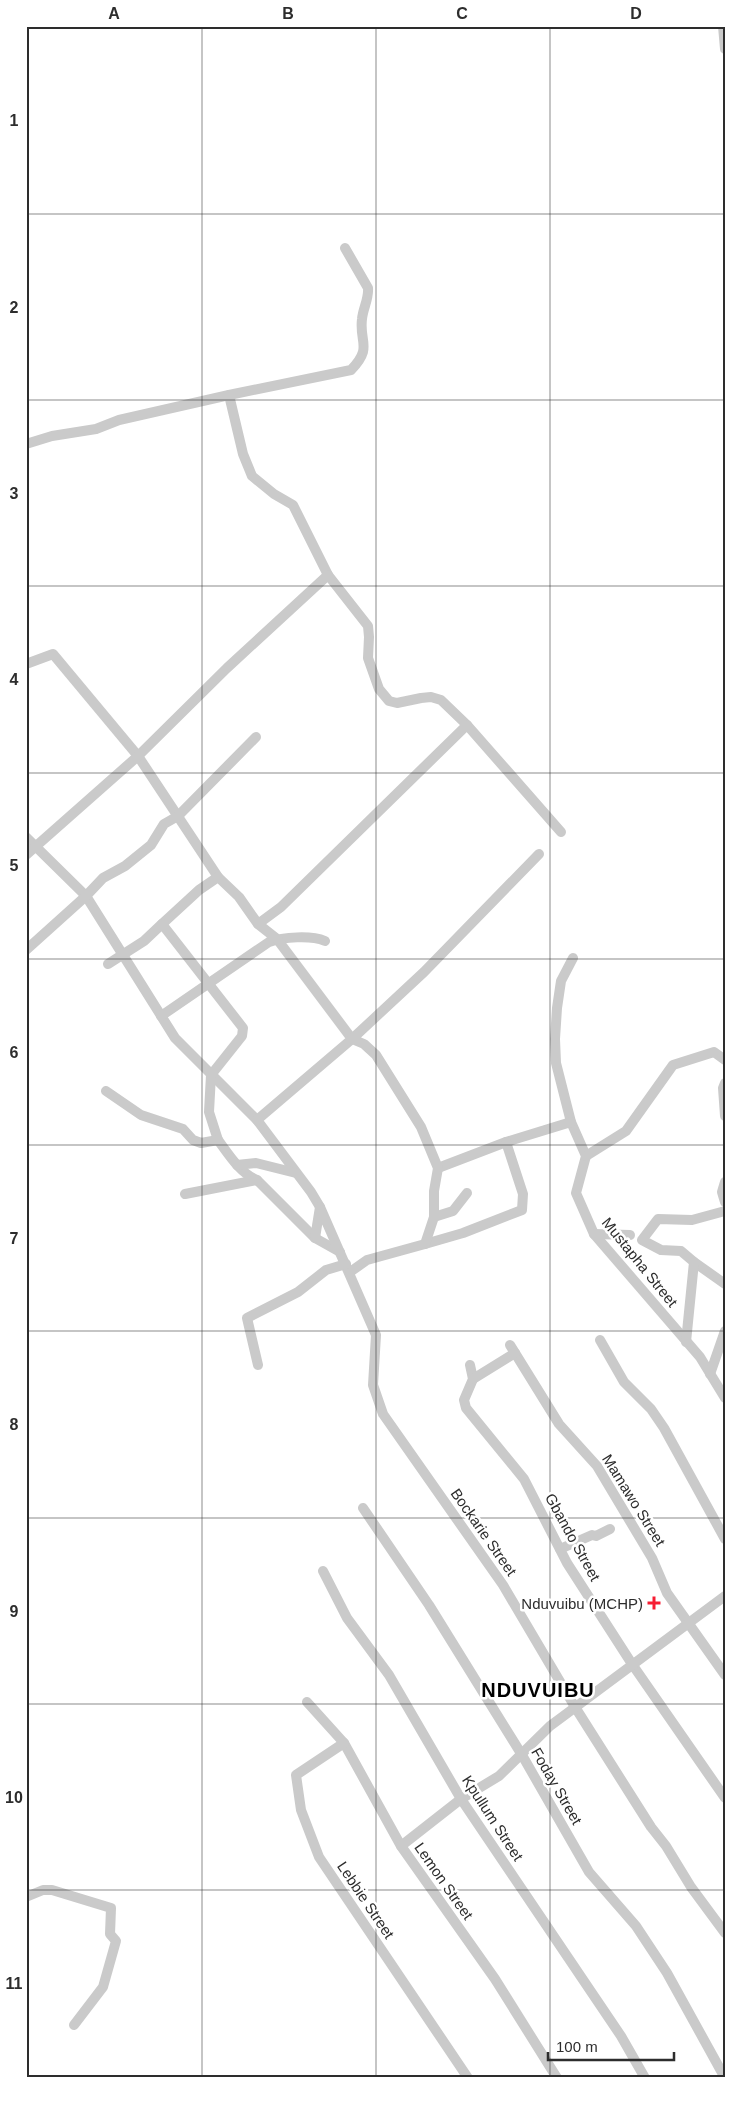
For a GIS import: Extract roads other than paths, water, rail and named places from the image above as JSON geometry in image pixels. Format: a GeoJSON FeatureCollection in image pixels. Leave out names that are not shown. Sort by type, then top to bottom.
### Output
{"type":"FeatureCollection","features":[{"type":"Feature","properties":{"kind":"street"},"geometry":{"type":"LineString","coordinates":[[724,26],[725,49]]}},
{"type":"Feature","properties":{"kind":"street"},"geometry":{"type":"LineString","coordinates":[[26,444],[52,436],[96,429],[119,420],[351,370],[358,362],[365,346],[362,316],[369,295],[368,288],[345,248]]}},
{"type":"Feature","properties":{"kind":"street"},"geometry":{"type":"LineString","coordinates":[[229,395],[244,454],[252,476],[274,494],[293,505],[328,576],[368,626],[370,637],[368,658],[380,689],[389,701],[397,704],[431,697],[441,700],[467,725],[561,832]]}},
{"type":"Feature","properties":{"kind":"street"},"geometry":{"type":"LineString","coordinates":[[26,855],[138,756],[227,668],[328,576]]}},
{"type":"Feature","properties":{"kind":"street"},"geometry":{"type":"LineString","coordinates":[[26,664],[53,654],[138,756],[218,877],[239,897],[258,924],[277,939],[352,1039],[364,1044],[376,1055],[421,1127],[438,1168],[434,1191],[434,1217],[425,1244]]}},
{"type":"Feature","properties":{"kind":"street"},"geometry":{"type":"LineString","coordinates":[[258,924],[281,907],[467,725]]}},
{"type":"Feature","properties":{"kind":"street"},"geometry":{"type":"LineString","coordinates":[[26,950],[86,896],[103,878],[125,866],[151,845],[164,824],[178,816],[256,737]]}},
{"type":"Feature","properties":{"kind":"street","name":"Bockarie Street"},"geometry":{"type":"LineString","coordinates":[[26,837],[35,848],[86,896],[175,1038],[257,1120],[320,1207],[376,1335],[373,1385],[383,1414],[503,1584],[575,1707],[651,1827],[666,1846],[691,1887],[725,1933]]}},
{"type":"Feature","properties":{"kind":"street"},"geometry":{"type":"LineString","coordinates":[[257,1120],[352,1039],[424,972],[538,854]]}},
{"type":"Feature","properties":{"kind":"street"},"geometry":{"type":"LineString","coordinates":[[108,964],[162,924],[200,890],[218,877]]}},
{"type":"Feature","properties":{"kind":"street"},"geometry":{"type":"LineString","coordinates":[[162,924],[244,1028],[242,1036],[211,1075],[209,1112],[218,1140],[249,1177],[257,1180],[315,1238],[340,1252]]}},
{"type":"Feature","properties":{"kind":"street"},"geometry":{"type":"LineString","coordinates":[[162,1016],[277,939],[282,937],[319,938],[325,941]]}},
{"type":"Feature","properties":{"kind":"street"},"geometry":{"type":"LineString","coordinates":[[573,958],[561,982],[555,1039],[556,1063],[571,1122],[586,1156],[626,1131],[673,1065],[714,1052],[725,1060]]}},
{"type":"Feature","properties":{"kind":"street"},"geometry":{"type":"LineString","coordinates":[[725,1083],[723,1088],[725,1116]]}},
{"type":"Feature","properties":{"kind":"street"},"geometry":{"type":"LineString","coordinates":[[106,1091],[141,1115],[183,1129],[193,1140],[201,1143],[218,1140]]}},
{"type":"Feature","properties":{"kind":"street"},"geometry":{"type":"LineString","coordinates":[[438,1168],[506,1142],[571,1122]]}},
{"type":"Feature","properties":{"kind":"street"},"geometry":{"type":"LineString","coordinates":[[258,1365],[247,1318],[298,1292],[326,1270],[348,1268],[367,1260],[463,1233],[522,1210],[523,1194],[506,1142]]}},
{"type":"Feature","properties":{"kind":"street","name":"Mustapha Street"},"geometry":{"type":"LineString","coordinates":[[586,1156],[576,1193],[594,1234],[700,1357],[725,1398]]}},
{"type":"Feature","properties":{"kind":"street"},"geometry":{"type":"LineString","coordinates":[[238,1165],[256,1163],[296,1173]]}},
{"type":"Feature","properties":{"kind":"street"},"geometry":{"type":"LineString","coordinates":[[185,1194],[257,1180]]}},
{"type":"Feature","properties":{"kind":"street"},"geometry":{"type":"LineString","coordinates":[[725,1182],[722,1192],[725,1202]]}},
{"type":"Feature","properties":{"kind":"street"},"geometry":{"type":"LineString","coordinates":[[434,1217],[453,1211],[467,1193]]}},
{"type":"Feature","properties":{"kind":"street"},"geometry":{"type":"LineString","coordinates":[[315,1238],[320,1207]]}},
{"type":"Feature","properties":{"kind":"street"},"geometry":{"type":"LineString","coordinates":[[725,1211],[692,1220],[658,1219],[642,1240],[660,1250],[681,1251],[725,1284]]}},
{"type":"Feature","properties":{"kind":"street"},"geometry":{"type":"LineString","coordinates":[[594,1234],[630,1235]]}},
{"type":"Feature","properties":{"kind":"street"},"geometry":{"type":"LineString","coordinates":[[686,1342],[694,1262]]}},
{"type":"Feature","properties":{"kind":"street"},"geometry":{"type":"LineString","coordinates":[[710,1374],[725,1330]]}},
{"type":"Feature","properties":{"kind":"street"},"geometry":{"type":"LineString","coordinates":[[600,1340],[624,1382],[651,1409],[664,1428],[725,1539]]}},
{"type":"Feature","properties":{"kind":"street","name":"Mamawo Street"},"geometry":{"type":"LineString","coordinates":[[473,1379],[512,1349],[559,1424],[597,1466],[652,1558],[668,1593],[725,1676]]}},
{"type":"Feature","properties":{"kind":"street"},"geometry":{"type":"LineString","coordinates":[[470,1365],[473,1379]]}},
{"type":"Feature","properties":{"kind":"street","name":"Gbando Street"},"geometry":{"type":"LineString","coordinates":[[473,1379],[464,1400],[466,1408],[524,1479],[560,1548],[632,1664],[725,1798]]}},
{"type":"Feature","properties":{"kind":"street","name":"Foday Street"},"geometry":{"type":"LineString","coordinates":[[363,1508],[429,1605],[522,1755],[588,1872],[636,1926],[667,1973],[725,2078]]}},
{"type":"Feature","properties":{"kind":"street"},"geometry":{"type":"LineString","coordinates":[[560,1548],[592,1535],[596,1536],[610,1529]]}},
{"type":"Feature","properties":{"kind":"street","name":"Kpullum Street"},"geometry":{"type":"LineString","coordinates":[[323,1571],[347,1618],[389,1675],[461,1799],[621,2036],[645,2078]]}},
{"type":"Feature","properties":{"kind":"street"},"geometry":{"type":"LineString","coordinates":[[402,1846],[461,1799],[499,1776],[550,1726],[725,1596]]}},
{"type":"Feature","properties":{"kind":"street","name":"Lemon Street"},"geometry":{"type":"LineString","coordinates":[[307,1702],[344,1743],[402,1846],[495,1978],[557,2078]]}},
{"type":"Feature","properties":{"kind":"street","name":"Lebbie Street"},"geometry":{"type":"LineString","coordinates":[[344,1743],[296,1775],[301,1810],[319,1857],[468,2078]]}},
{"type":"Feature","properties":{"kind":"street"},"geometry":{"type":"LineString","coordinates":[[26,1897],[43,1890],[52,1890],[111,1908],[110,1934],[116,1941],[103,1987],[74,2025]]}},
{"type":"Feature","properties":{"kind":"place","name":"Nduvuibu (MCHP)"},"geometry":{"type":"Point","coordinates":[654,1603]}},
{"type":"Feature","properties":{"kind":"district","name":"NDUVUIBU"},"geometry":{"type":"Point","coordinates":[538,1690]}}]}
